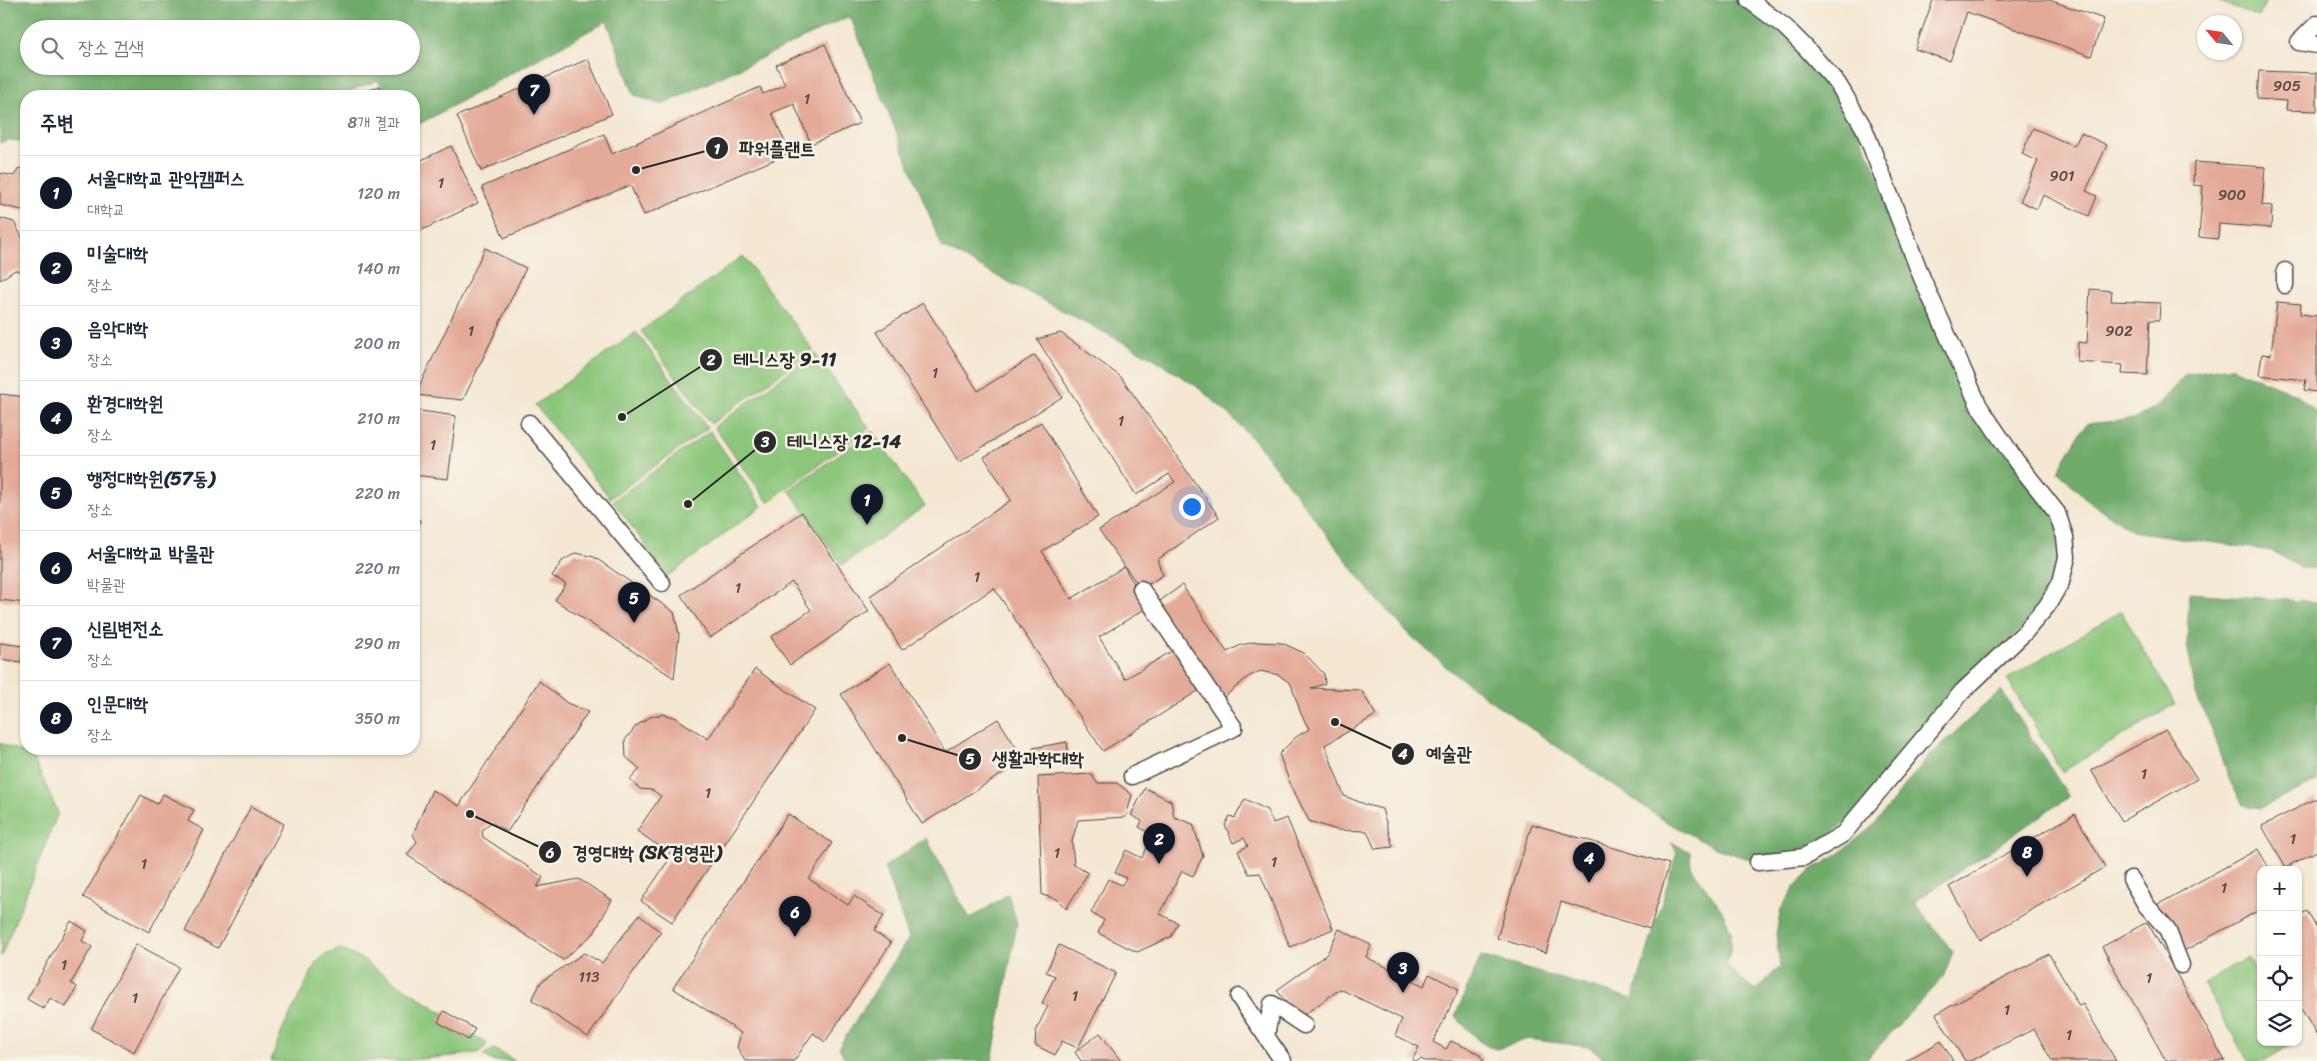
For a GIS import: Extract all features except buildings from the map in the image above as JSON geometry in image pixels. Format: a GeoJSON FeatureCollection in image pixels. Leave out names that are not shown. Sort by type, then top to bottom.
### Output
{"type":"FeatureCollection","features":[{"type":"Feature","properties":{"kind":"street"},"geometry":{"type":"LineString","coordinates":[[1749,0],[1784,27],[1806,48],[1838,84],[1864,128],[1922,278],[1979,406],[2016,461],[2057,513],[2066,536],[2067,556],[2061,582],[2047,606],[2024,633],[1962,692],[1843,834],[1804,857],[1758,862]]}},
{"type":"Feature","properties":{"kind":"street"},"geometry":{"type":"LineString","coordinates":[[2317,24],[2299,42],[2317,44]]}},
{"type":"Feature","properties":{"kind":"street"},"geometry":{"type":"LineString","coordinates":[[530,423],[662,583]]}},
{"type":"Feature","properties":{"kind":"street"},"geometry":{"type":"LineString","coordinates":[[1132,776],[1234,728],[1141,589]]}},
{"type":"Feature","properties":{"kind":"street"},"geometry":{"type":"LineString","coordinates":[[2132,879],[2146,905],[2167,929],[2182,965]]}},
{"type":"Feature","properties":{"kind":"street"},"geometry":{"type":"LineString","coordinates":[[1239,996],[1283,1061]]}},
{"type":"Feature","properties":{"kind":"street"},"geometry":{"type":"LineString","coordinates":[[1266,1036],[1272,1004],[1304,1026]]}},
{"type":"Feature","properties":{"kind":"green space"},"geometry":{"type":"Polygon","coordinates":[[[0,0],[1749,0],[1838,84],[1979,406],[2057,513],[2061,582],[1874,798],[1804,857],[1758,862],[1715,848],[1665,821],[1487,698],[1446,667],[1409,634],[1372,594],[1260,447],[1228,413],[1196,386],[1153,358],[942,247],[850,16],[662,105],[634,95],[607,21],[420,124],[420,90],[383,90],[378,80],[352,90],[20,90],[20,141],[8,140],[0,143],[0,0]]]}},
{"type":"Feature","properties":{"kind":"green space"},"geometry":{"type":"Polygon","coordinates":[[[2214,0],[2266,0],[2259,17],[2214,0]]]}},
{"type":"Feature","properties":{"kind":"green space"},"geometry":{"type":"Polygon","coordinates":[[[743,256],[813,350],[711,424],[641,331],[743,256]]]}},
{"type":"Feature","properties":{"kind":"green space"},"geometry":{"type":"Polygon","coordinates":[[[636,332],[708,428],[610,498],[535,405],[636,332]]]}},
{"type":"Feature","properties":{"kind":"green space"},"geometry":{"type":"Polygon","coordinates":[[[815,353],[869,428],[768,502],[714,427],[815,353]]]}},
{"type":"Feature","properties":{"kind":"green space"},"geometry":{"type":"Polygon","coordinates":[[[2230,367],[2296,394],[2317,413],[2317,569],[2301,568],[2272,551],[2132,531],[2087,500],[2058,471],[2086,424],[2135,419],[2157,406],[2186,374],[2230,367]]]}},
{"type":"Feature","properties":{"kind":"green space"},"geometry":{"type":"Polygon","coordinates":[[[710,431],[762,506],[668,576],[613,501],[710,431]]]}},
{"type":"Feature","properties":{"kind":"green space"},"geometry":{"type":"Polygon","coordinates":[[[872,431],[925,506],[842,565],[789,490],[872,431]]]}},
{"type":"Feature","properties":{"kind":"green space"},"geometry":{"type":"Polygon","coordinates":[[[2189,593],[2317,602],[2317,781],[2261,808],[2243,805],[2231,783],[2211,727],[2196,695],[2187,644],[2189,593]]]}},
{"type":"Feature","properties":{"kind":"green space"},"geometry":{"type":"Polygon","coordinates":[[[2121,611],[2175,704],[2062,772],[2007,679],[2121,611]]]}},
{"type":"Feature","properties":{"kind":"green space"},"geometry":{"type":"Polygon","coordinates":[[[2001,690],[2069,797],[1914,902],[1953,952],[1943,977],[1865,1061],[1607,1061],[1590,1047],[1528,1039],[1497,1049],[1479,1041],[1455,1016],[1481,956],[1633,999],[1677,852],[1671,842],[1690,852],[1691,867],[1723,912],[1731,932],[1731,948],[1726,966],[1756,991],[1780,966],[1776,934],[1781,909],[1794,888],[1811,870],[1836,856],[1873,826],[1926,759],[2001,690]]]}},
{"type":"Feature","properties":{"kind":"green space"},"geometry":{"type":"Polygon","coordinates":[[[0,743],[20,751],[20,755],[33,757],[58,813],[1,957],[0,743]]]}},
{"type":"Feature","properties":{"kind":"green space"},"geometry":{"type":"Polygon","coordinates":[[[926,838],[970,919],[1008,894],[1017,923],[992,1061],[846,1061],[839,1047],[909,938],[884,867],[926,838]]]}},
{"type":"Feature","properties":{"kind":"green space"},"geometry":{"type":"Polygon","coordinates":[[[340,949],[366,961],[366,963],[443,1013],[438,1022],[468,1040],[472,1035],[487,1043],[485,1048],[472,1054],[400,1061],[271,1061],[282,1031],[316,963],[323,956],[340,949]]]}},
{"type":"Feature","properties":{"kind":"green space"},"geometry":{"type":"Polygon","coordinates":[[[2248,957],[2257,972],[2257,1046],[2289,1046],[2264,1061],[2248,1061],[2203,984],[2248,957]]]}},
{"type":"Feature","properties":{"kind":"green space"},"geometry":{"type":"Polygon","coordinates":[[[494,1049],[515,1061],[493,1061],[483,1055],[494,1049]]]}},
{"type":"Feature","properties":{"kind":"place","name":"신림변전소"},"geometry":{"type":"Point","coordinates":[534,115]}},
{"type":"Feature","properties":{"kind":"place","name":"파워플랜트"},"geometry":{"type":"Point","coordinates":[636,170]}},
{"type":"Feature","properties":{"kind":"place","name":"테니스장 9-11"},"geometry":{"type":"Point","coordinates":[622,417]}},
{"type":"Feature","properties":{"kind":"place","name":"테니스장 12-14"},"geometry":{"type":"Point","coordinates":[688,504]}},
{"type":"Feature","properties":{"kind":"place","name":"서울대학교 관악캠퍼스"},"geometry":{"type":"Point","coordinates":[867,525]}},
{"type":"Feature","properties":{"kind":"place","name":"행정대학원(57동)"},"geometry":{"type":"Point","coordinates":[634,623]}},
{"type":"Feature","properties":{"kind":"place","name":"예술관"},"geometry":{"type":"Point","coordinates":[1335,722]}},
{"type":"Feature","properties":{"kind":"place","name":"생활과학대학"},"geometry":{"type":"Point","coordinates":[902,738]}},
{"type":"Feature","properties":{"kind":"place","name":"경영대학 (SK경영관)"},"geometry":{"type":"Point","coordinates":[470,814]}},
{"type":"Feature","properties":{"kind":"place","name":"미술대학"},"geometry":{"type":"Point","coordinates":[1159,864]}},
{"type":"Feature","properties":{"kind":"place","name":"인문대학"},"geometry":{"type":"Point","coordinates":[2027,877]}},
{"type":"Feature","properties":{"kind":"place","name":"환경대학원"},"geometry":{"type":"Point","coordinates":[1589,883]}},
{"type":"Feature","properties":{"kind":"place","name":"서울대학교 박물관"},"geometry":{"type":"Point","coordinates":[795,937]}},
{"type":"Feature","properties":{"kind":"place","name":"음악대학"},"geometry":{"type":"Point","coordinates":[1403,993]}}]}
